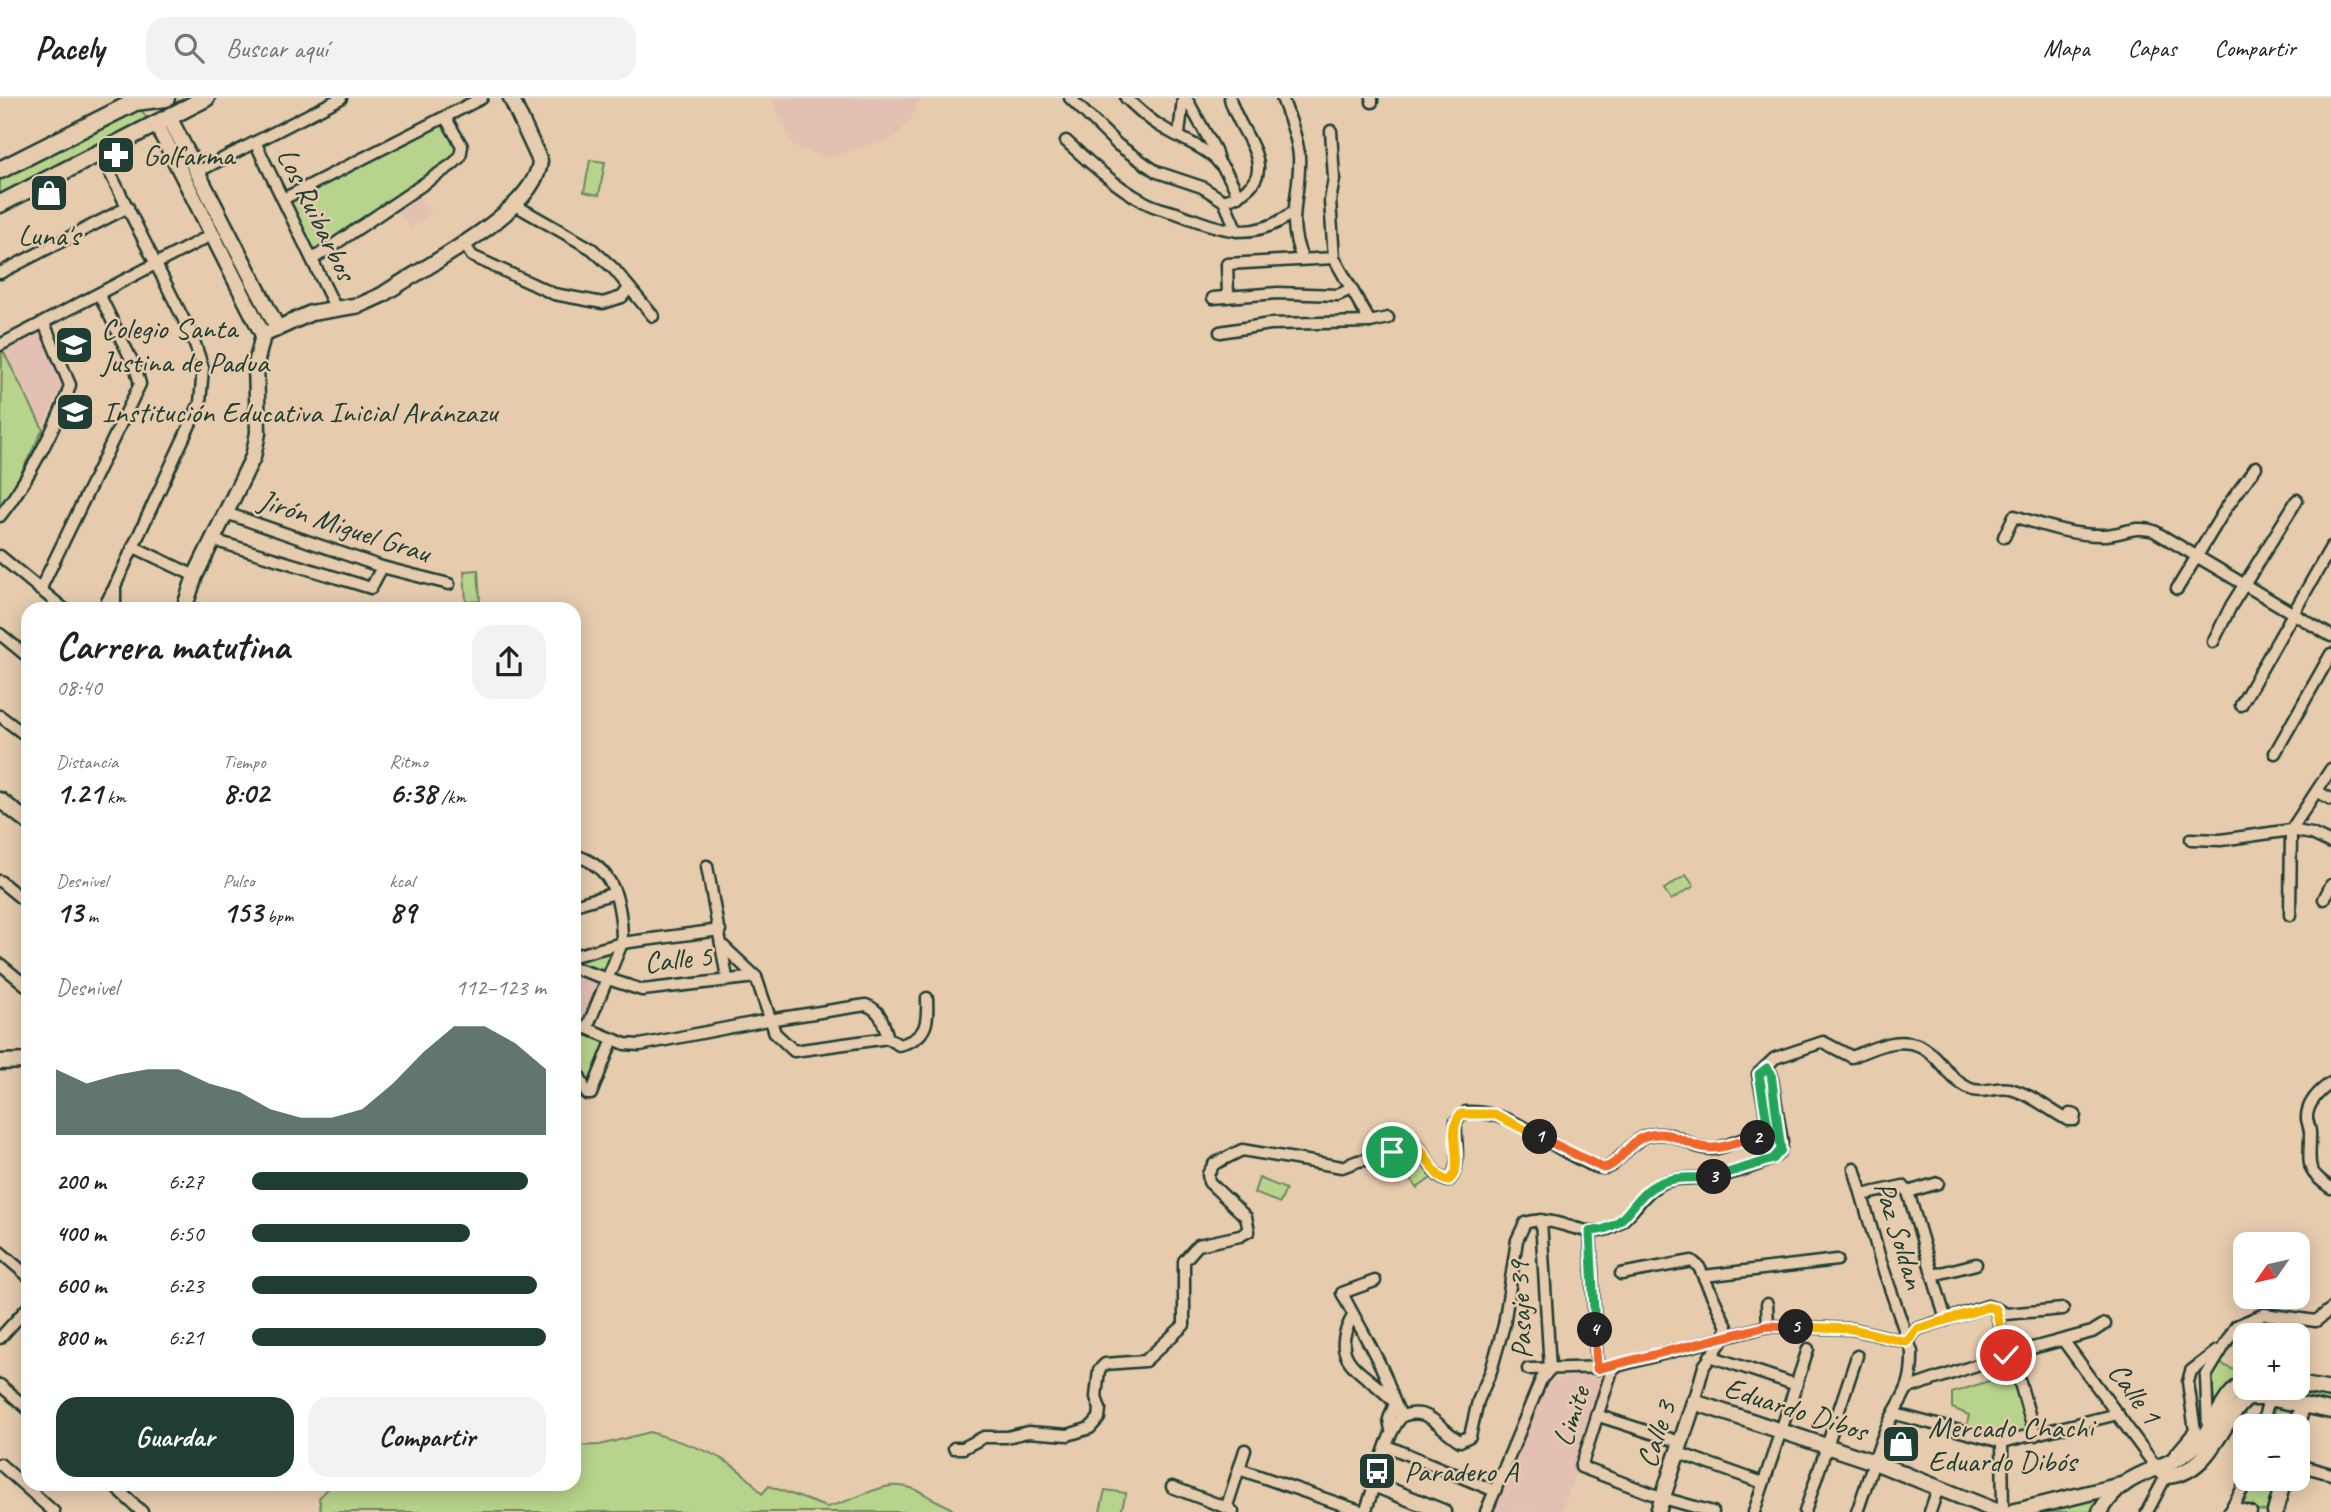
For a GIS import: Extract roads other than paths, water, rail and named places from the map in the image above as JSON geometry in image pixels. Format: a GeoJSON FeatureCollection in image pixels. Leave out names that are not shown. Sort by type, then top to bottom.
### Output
{"type":"FeatureCollection","features":[{"type":"Feature","properties":{"kind":"main road"},"geometry":{"type":"LineString","coordinates":[[0,204],[206,98]]}},
{"type":"Feature","properties":{"kind":"main road"},"geometry":{"type":"LineString","coordinates":[[0,170],[135,102],[155,99],[162,120]]}},
{"type":"Feature","properties":{"kind":"street"},"geometry":{"type":"LineString","coordinates":[[197,172],[341,98]]}},
{"type":"Feature","properties":{"kind":"street"},"geometry":{"type":"LineString","coordinates":[[283,198],[482,98]]}},
{"type":"Feature","properties":{"kind":"street"},"geometry":{"type":"LineString","coordinates":[[263,335],[277,327],[335,307],[370,301],[463,242],[515,205],[533,183],[540,160],[511,98]]}},
{"type":"Feature","properties":{"kind":"street"},"geometry":{"type":"LineString","coordinates":[[1070,98],[1118,145],[1157,172],[1202,187],[1224,201],[1237,231]]}},
{"type":"Feature","properties":{"kind":"street"},"geometry":{"type":"LineString","coordinates":[[1126,98],[1162,127],[1202,146],[1219,163]]}},
{"type":"Feature","properties":{"kind":"street"},"geometry":{"type":"LineString","coordinates":[[1185,98],[1238,197]]}},
{"type":"Feature","properties":{"kind":"street"},"geometry":{"type":"LineString","coordinates":[[1179,135],[1185,98]]}},
{"type":"Feature","properties":{"kind":"street"},"geometry":{"type":"LineString","coordinates":[[1224,201],[1246,192],[1255,177],[1257,158],[1254,145],[1230,98]]}},
{"type":"Feature","properties":{"kind":"street"},"geometry":{"type":"LineString","coordinates":[[1282,98],[1299,154],[1298,194],[1292,214],[1295,243],[1301,258]]}},
{"type":"Feature","properties":{"kind":"street"},"geometry":{"type":"LineString","coordinates":[[313,259],[460,157],[462,146],[445,117]]}},
{"type":"Feature","properties":{"kind":"street"},"geometry":{"type":"LineString","coordinates":[[162,120],[197,172],[277,327]]}},
{"type":"Feature","properties":{"kind":"street"},"geometry":{"type":"LineString","coordinates":[[162,120],[213,234],[263,335],[256,364],[256,446],[195,576],[186,602]]}},
{"type":"Feature","properties":{"kind":"street"},"geometry":{"type":"LineString","coordinates":[[1331,131],[1334,179],[1330,201],[1334,258],[1370,322]]}},
{"type":"Feature","properties":{"kind":"street"},"geometry":{"type":"LineString","coordinates":[[1066,141],[1144,202],[1206,226],[1237,231],[1261,229],[1292,214]]}},
{"type":"Feature","properties":{"kind":"street","name":"Los Ruibarbos"},"geometry":{"type":"LineString","coordinates":[[255,142],[335,307]]}},
{"type":"Feature","properties":{"kind":"street"},"geometry":{"type":"LineString","coordinates":[[100,153],[200,355],[203,393],[196,415],[107,602]]}},
{"type":"Feature","properties":{"kind":"street"},"geometry":{"type":"LineString","coordinates":[[515,205],[592,248],[653,316]]}},
{"type":"Feature","properties":{"kind":"street"},"geometry":{"type":"LineString","coordinates":[[0,273],[128,207]]}},
{"type":"Feature","properties":{"kind":"street"},"geometry":{"type":"LineString","coordinates":[[0,345],[213,234]]}},
{"type":"Feature","properties":{"kind":"street"},"geometry":{"type":"LineString","coordinates":[[463,242],[472,256],[554,293],[603,303],[622,297],[629,288]]}},
{"type":"Feature","properties":{"kind":"street"},"geometry":{"type":"LineString","coordinates":[[1228,296],[1227,264],[1334,258]]}},
{"type":"Feature","properties":{"kind":"street"},"geometry":{"type":"LineString","coordinates":[[1213,298],[1278,293],[1338,295],[1351,289]]}},
{"type":"Feature","properties":{"kind":"street"},"geometry":{"type":"LineString","coordinates":[[40,590],[140,384],[136,369],[99,294]]}},
{"type":"Feature","properties":{"kind":"street"},"geometry":{"type":"LineString","coordinates":[[1220,332],[1270,324],[1370,322],[1388,318]]}},
{"type":"Feature","properties":{"kind":"street"},"geometry":{"type":"LineString","coordinates":[[0,516],[14,499],[70,385],[44,323]]}},
{"type":"Feature","properties":{"kind":"street"},"geometry":{"type":"LineString","coordinates":[[2177,589],[2226,508],[2256,467]]}},
{"type":"Feature","properties":{"kind":"street"},"geometry":{"type":"LineString","coordinates":[[2213,642],[2243,586],[2297,500]]}},
{"type":"Feature","properties":{"kind":"street","name":"Jirón Miguel Grau"},"geometry":{"type":"LineString","coordinates":[[226,513],[382,568],[449,584]]}},
{"type":"Feature","properties":{"kind":"street"},"geometry":{"type":"LineString","coordinates":[[2004,537],[2014,516],[2059,530],[2105,535],[2142,527],[2199,555],[2243,586],[2331,636]]}},
{"type":"Feature","properties":{"kind":"street"},"geometry":{"type":"LineString","coordinates":[[213,540],[371,588],[382,568]]}},
{"type":"Feature","properties":{"kind":"street"},"geometry":{"type":"LineString","coordinates":[[134,547],[195,576]]}},
{"type":"Feature","properties":{"kind":"street"},"geometry":{"type":"LineString","coordinates":[[2241,705],[2331,547]]}},
{"type":"Feature","properties":{"kind":"street"},"geometry":{"type":"LineString","coordinates":[[0,556],[55,602]]}},
{"type":"Feature","properties":{"kind":"street"},"geometry":{"type":"LineString","coordinates":[[115,586],[115,602]]}},
{"type":"Feature","properties":{"kind":"street"},"geometry":{"type":"LineString","coordinates":[[0,634],[21,651]]}},
{"type":"Feature","properties":{"kind":"street"},"geometry":{"type":"LineString","coordinates":[[2275,753],[2331,654]]}},
{"type":"Feature","properties":{"kind":"street"},"geometry":{"type":"LineString","coordinates":[[0,716],[21,732]]}},
{"type":"Feature","properties":{"kind":"street"},"geometry":{"type":"LineString","coordinates":[[2290,915],[2291,830],[2331,769]]}},
{"type":"Feature","properties":{"kind":"street"},"geometry":{"type":"LineString","coordinates":[[2318,792],[2331,799]]}},
{"type":"Feature","properties":{"kind":"street"},"geometry":{"type":"LineString","coordinates":[[0,800],[21,816]]}},
{"type":"Feature","properties":{"kind":"street"},"geometry":{"type":"LineString","coordinates":[[2192,839],[2221,840],[2291,830],[2312,834],[2331,843]]}},
{"type":"Feature","properties":{"kind":"street"},"geometry":{"type":"LineString","coordinates":[[581,857],[602,870],[615,893],[620,904],[622,943],[587,1028]]}},
{"type":"Feature","properties":{"kind":"street"},"geometry":{"type":"LineString","coordinates":[[707,866],[727,978]]}},
{"type":"Feature","properties":{"kind":"street"},"geometry":{"type":"LineString","coordinates":[[0,881],[21,898]]}},
{"type":"Feature","properties":{"kind":"street"},"geometry":{"type":"LineString","coordinates":[[2324,899],[2331,885]]}},
{"type":"Feature","properties":{"kind":"street"},"geometry":{"type":"LineString","coordinates":[[581,903],[615,893]]}},
{"type":"Feature","properties":{"kind":"street"},"geometry":{"type":"LineString","coordinates":[[581,954],[622,943],[720,930]]}},
{"type":"Feature","properties":{"kind":"street"},"geometry":{"type":"LineString","coordinates":[[723,946],[756,977],[768,1020],[775,1033],[794,1051],[888,1038]]}},
{"type":"Feature","properties":{"kind":"street"},"geometry":{"type":"LineString","coordinates":[[1,965],[21,981]]}},
{"type":"Feature","properties":{"kind":"street","name":"Calle 5"},"geometry":{"type":"LineString","coordinates":[[581,970],[642,990],[727,978],[756,977]]}},
{"type":"Feature","properties":{"kind":"street"},"geometry":{"type":"LineString","coordinates":[[581,1026],[613,1039],[640,1045],[768,1020],[866,1005],[881,1016],[888,1038],[899,1045],[920,1037],[928,1024],[927,998]]}},
{"type":"Feature","properties":{"kind":"street"},"geometry":{"type":"LineString","coordinates":[[581,1080],[587,1094],[591,1094],[613,1039]]}},
{"type":"Feature","properties":{"kind":"street"},"geometry":{"type":"LineString","coordinates":[[1391,1148],[1387,1140],[1391,1132],[1400,1132],[1406,1140],[1415,1143],[1440,1177],[1448,1181],[1454,1177],[1456,1164],[1456,1121],[1459,1115],[1469,1112],[1488,1113],[1510,1120],[1573,1156],[1603,1168],[1611,1166],[1633,1143],[1655,1135],[1680,1136],[1699,1147],[1713,1149],[1768,1137],[1759,1074],[1775,1058],[1823,1042],[1852,1057],[1889,1043],[1916,1044],[1928,1050],[1954,1080],[1969,1089],[1976,1091],[2008,1088],[2068,1120]]}},
{"type":"Feature","properties":{"kind":"street"},"geometry":{"type":"LineString","coordinates":[[0,1062],[21,1061]]}},
{"type":"Feature","properties":{"kind":"street"},"geometry":{"type":"LineString","coordinates":[[1239,1469],[1364,1512],[1376,1485],[1391,1430],[1402,1416],[1421,1412],[1430,1416],[1460,1441],[1470,1436],[1478,1401],[1491,1371],[1504,1325],[1520,1230],[1525,1223],[1541,1220],[1590,1231],[1604,1230],[1619,1223],[1643,1194],[1661,1182],[1715,1177],[1778,1155],[1782,1142],[1771,1073],[1767,1068]]}},
{"type":"Feature","properties":{"kind":"street"},"geometry":{"type":"LineString","coordinates":[[2331,1083],[2314,1098],[2307,1117],[2311,1133],[2308,1158],[2315,1177],[2331,1188]]}},
{"type":"Feature","properties":{"kind":"street"},"geometry":{"type":"LineString","coordinates":[[1391,1148],[1400,1149],[1406,1140]]}},
{"type":"Feature","properties":{"kind":"street"},"geometry":{"type":"LineString","coordinates":[[954,1448],[963,1448],[975,1438],[1007,1437],[1028,1432],[1068,1435],[1093,1426],[1100,1418],[1096,1397],[1099,1370],[1105,1364],[1145,1361],[1184,1325],[1184,1261],[1198,1245],[1240,1237],[1249,1231],[1249,1221],[1244,1214],[1209,1182],[1208,1174],[1219,1161],[1245,1150],[1342,1167],[1358,1160],[1387,1157],[1391,1148]]}},
{"type":"Feature","properties":{"kind":"street","name":"Paz Soldan"},"geometry":{"type":"LineString","coordinates":[[1854,1168],[1912,1352],[1909,1388],[1874,1462],[1857,1512]]}},
{"type":"Feature","properties":{"kind":"street"},"geometry":{"type":"LineString","coordinates":[[1908,1192],[1938,1183]]}},
{"type":"Feature","properties":{"kind":"street"},"geometry":{"type":"LineString","coordinates":[[1862,1195],[1903,1186],[1908,1192],[1946,1320]]}},
{"type":"Feature","properties":{"kind":"street","name":"Pasaje 39"},"geometry":{"type":"LineString","coordinates":[[1486,1512],[1541,1380],[1550,1369],[1541,1220]]}},
{"type":"Feature","properties":{"kind":"street"},"geometry":{"type":"LineString","coordinates":[[1590,1231],[1597,1369]]}},
{"type":"Feature","properties":{"kind":"street"},"geometry":{"type":"LineString","coordinates":[[0,1252],[21,1270]]}},
{"type":"Feature","properties":{"kind":"street"},"geometry":{"type":"LineString","coordinates":[[1704,1276],[1837,1259]]}},
{"type":"Feature","properties":{"kind":"street"},"geometry":{"type":"LineString","coordinates":[[1621,1274],[1692,1261],[1704,1276],[1727,1327],[1725,1337]]}},
{"type":"Feature","properties":{"kind":"street"},"geometry":{"type":"LineString","coordinates":[[1933,1275],[1976,1264]]}},
{"type":"Feature","properties":{"kind":"street"},"geometry":{"type":"LineString","coordinates":[[1375,1281],[1342,1293],[1394,1395],[1389,1419],[1391,1430]]}},
{"type":"Feature","properties":{"kind":"street"},"geometry":{"type":"LineString","coordinates":[[1767,1304],[1768,1326]]}},
{"type":"Feature","properties":{"kind":"street"},"geometry":{"type":"LineString","coordinates":[[1907,1342],[1917,1329],[1988,1307],[2006,1314],[2063,1309]]}},
{"type":"Feature","properties":{"kind":"street"},"geometry":{"type":"LineString","coordinates":[[1996,1309],[2006,1355],[2014,1362],[2035,1435]]}},
{"type":"Feature","properties":{"kind":"street"},"geometry":{"type":"LineString","coordinates":[[2208,1430],[2206,1376],[2236,1325],[2264,1314],[2309,1322],[2322,1319],[2331,1309]]}},
{"type":"Feature","properties":{"kind":"street"},"geometry":{"type":"LineString","coordinates":[[0,1338],[21,1315]]}},
{"type":"Feature","properties":{"kind":"street"},"geometry":{"type":"LineString","coordinates":[[1353,1316],[1342,1341],[1348,1362],[1394,1403],[1402,1416]]}},
{"type":"Feature","properties":{"kind":"street"},"geometry":{"type":"LineString","coordinates":[[1909,1388],[2006,1355],[2092,1332],[2105,1324]]}},
{"type":"Feature","properties":{"kind":"street","name":"Eduardo Dibos"},"geometry":{"type":"LineString","coordinates":[[1528,1369],[1613,1367],[1768,1326],[1853,1329],[1907,1342]]}},
{"type":"Feature","properties":{"kind":"street","name":"Calle 3"},"geometry":{"type":"LineString","coordinates":[[1661,1505],[1704,1366],[1725,1337]]}},
{"type":"Feature","properties":{"kind":"street","name":"Calle 1"},"geometry":{"type":"LineString","coordinates":[[2063,1340],[2161,1471]]}},
{"type":"Feature","properties":{"kind":"street"},"geometry":{"type":"LineString","coordinates":[[2147,1512],[2161,1471],[2195,1431],[2188,1382],[2191,1371],[2225,1346]]}},
{"type":"Feature","properties":{"kind":"street"},"geometry":{"type":"LineString","coordinates":[[1754,1512],[1808,1349]]}},
{"type":"Feature","properties":{"kind":"street"},"geometry":{"type":"LineString","coordinates":[[1710,1356],[1797,1385]]}},
{"type":"Feature","properties":{"kind":"street"},"geometry":{"type":"LineString","coordinates":[[1805,1512],[1857,1356]]}},
{"type":"Feature","properties":{"kind":"street","name":"Limite"},"geometry":{"type":"LineString","coordinates":[[1613,1367],[1581,1467],[1661,1505],[1711,1512]]}},
{"type":"Feature","properties":{"kind":"street"},"geometry":{"type":"LineString","coordinates":[[0,1385],[21,1400]]}},
{"type":"Feature","properties":{"kind":"street"},"geometry":{"type":"LineString","coordinates":[[2310,1386],[2331,1390]]}},
{"type":"Feature","properties":{"kind":"street"},"geometry":{"type":"LineString","coordinates":[[2170,1460],[2195,1446],[2233,1393]]}},
{"type":"Feature","properties":{"kind":"street"},"geometry":{"type":"LineString","coordinates":[[2100,1512],[2121,1485],[2136,1475],[2161,1471],[2181,1472],[2212,1449],[2245,1400]]}},
{"type":"Feature","properties":{"kind":"street"},"geometry":{"type":"LineString","coordinates":[[2277,1400],[2331,1411]]}},
{"type":"Feature","properties":{"kind":"street","name":"Eduardo Dibos"},"geometry":{"type":"LineString","coordinates":[[1694,1402],[1874,1462],[2001,1512]]}},
{"type":"Feature","properties":{"kind":"street"},"geometry":{"type":"LineString","coordinates":[[2300,1414],[2302,1406]]}},
{"type":"Feature","properties":{"kind":"street"},"geometry":{"type":"LineString","coordinates":[[1895,1414],[2002,1442],[2118,1414]]}},
{"type":"Feature","properties":{"kind":"street"},"geometry":{"type":"LineString","coordinates":[[1596,1415],[1763,1483]]}},
{"type":"Feature","properties":{"kind":"street"},"geometry":{"type":"LineString","coordinates":[[2001,1512],[2002,1442]]}},
{"type":"Feature","properties":{"kind":"street"},"geometry":{"type":"LineString","coordinates":[[1387,1446],[1495,1491]]}},
{"type":"Feature","properties":{"kind":"street"},"geometry":{"type":"LineString","coordinates":[[1172,1488],[1230,1510],[1245,1450]]}},
{"type":"Feature","properties":{"kind":"street"},"geometry":{"type":"LineString","coordinates":[[0,1464],[21,1479]]}},
{"type":"Feature","properties":{"kind":"street"},"geometry":{"type":"LineString","coordinates":[[2310,1468],[2331,1474]]}},
{"type":"Feature","properties":{"kind":"street"},"geometry":{"type":"LineString","coordinates":[[1376,1485],[1443,1512]]}},
{"type":"Feature","properties":{"kind":"street"},"geometry":{"type":"LineString","coordinates":[[2012,1512],[2121,1485]]}},
{"type":"Feature","properties":{"kind":"street"},"geometry":{"type":"LineString","coordinates":[[1930,1512],[1938,1488]]}},
{"type":"Feature","properties":{"kind":"street"},"geometry":{"type":"LineString","coordinates":[[36,1491],[54,1512]]}},
{"type":"Feature","properties":{"kind":"street"},"geometry":{"type":"LineString","coordinates":[[121,1491],[142,1512]]}},
{"type":"Feature","properties":{"kind":"street"},"geometry":{"type":"LineString","coordinates":[[2241,1491],[2231,1510],[2251,1512]]}},
{"type":"Feature","properties":{"kind":"street"},"geometry":{"type":"LineString","coordinates":[[2275,1512],[2281,1491]]}},
{"type":"Feature","properties":{"kind":"place","name":"Golfarma"},"geometry":{"type":"Point","coordinates":[116,155]}},
{"type":"Feature","properties":{"kind":"place","name":"Luna's"},"geometry":{"type":"Point","coordinates":[49,193]}},
{"type":"Feature","properties":{"kind":"place","name":"Colegio Santa Justina de Padua"},"geometry":{"type":"Point","coordinates":[74,345]}},
{"type":"Feature","properties":{"kind":"place","name":"Institución Educativa Inicial Aránzazu"},"geometry":{"type":"Point","coordinates":[75,412]}},
{"type":"Feature","properties":{"kind":"place","name":"Mercado Chachi Eduardo Dibós"},"geometry":{"type":"Point","coordinates":[1901,1444]}},
{"type":"Feature","properties":{"kind":"place","name":"Paradero A"},"geometry":{"type":"Point","coordinates":[1377,1471]}}]}
